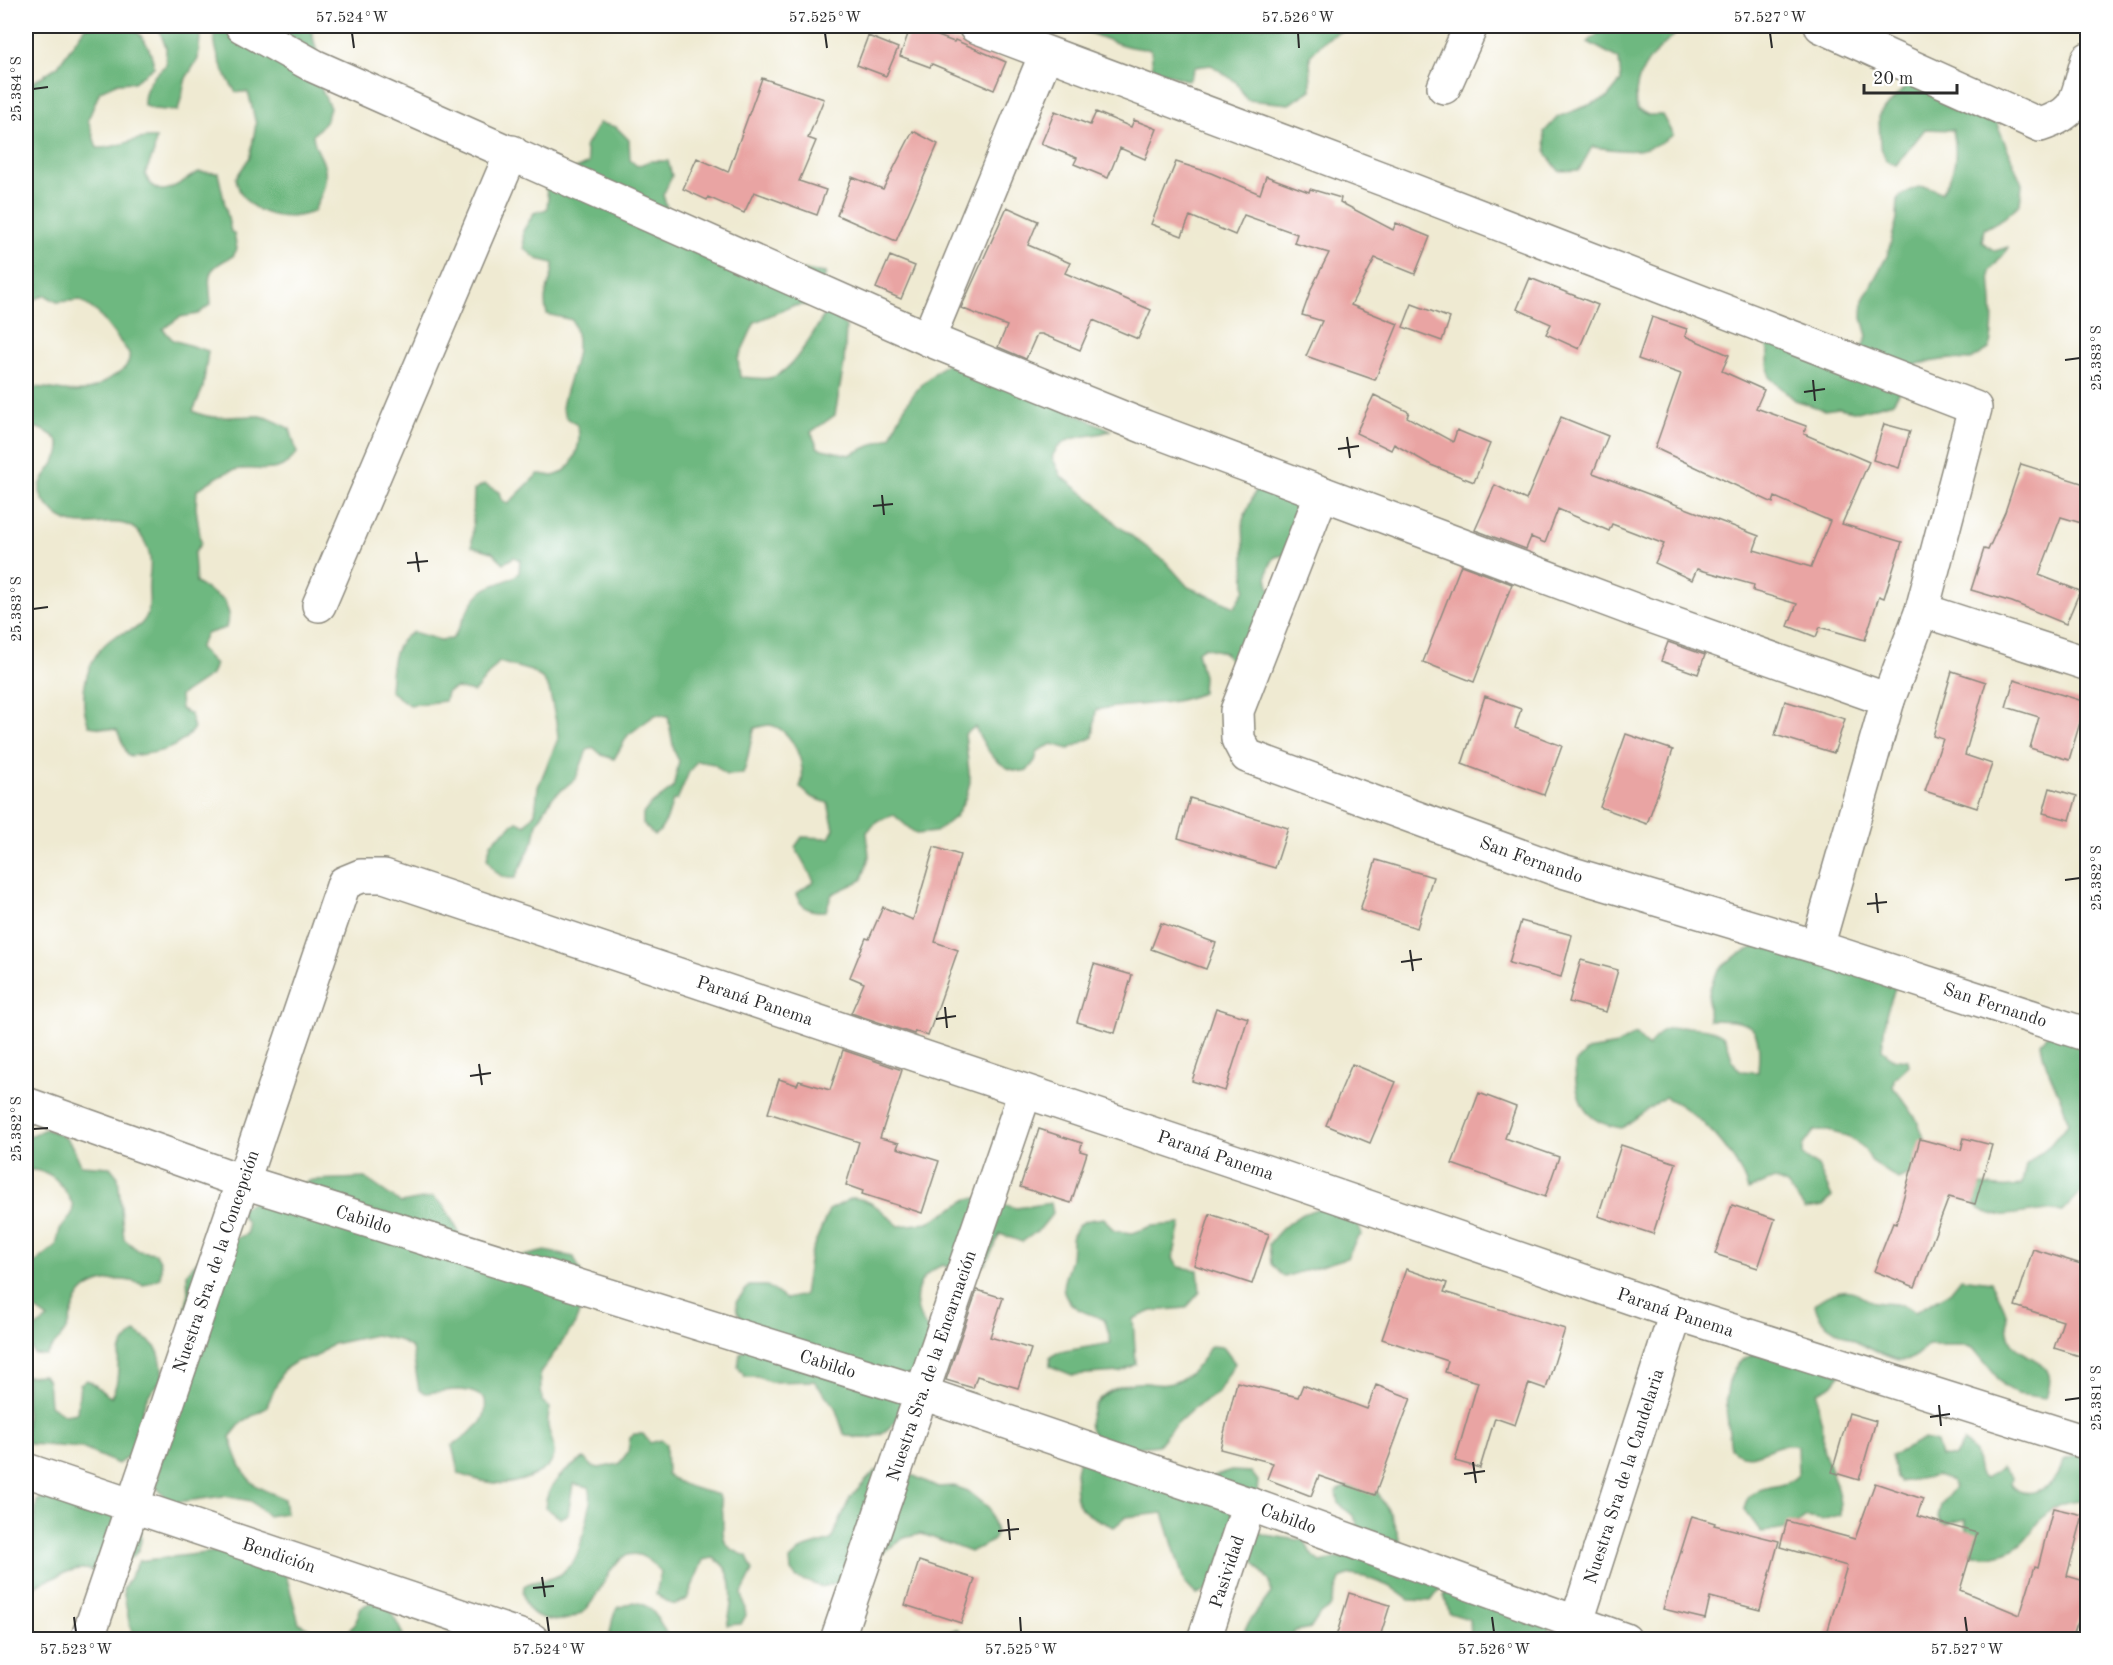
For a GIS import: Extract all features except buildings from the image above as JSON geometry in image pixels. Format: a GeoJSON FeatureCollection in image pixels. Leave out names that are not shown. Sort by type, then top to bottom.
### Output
{"type":"FeatureCollection","features":[{"type":"Feature","properties":{"kind":"street"},"geometry":{"type":"LineString","coordinates":[[242,26],[314,66],[928,339],[1145,427],[1641,612],[1888,700]]}},
{"type":"Feature","properties":{"kind":"street"},"geometry":{"type":"LineString","coordinates":[[975,26],[1388,181],[1976,408],[1922,610],[1888,700],[1817,947]]}},
{"type":"Feature","properties":{"kind":"street"},"geometry":{"type":"LineString","coordinates":[[1444,87],[1471,26]]}},
{"type":"Feature","properties":{"kind":"street"},"geometry":{"type":"LineString","coordinates":[[1821,26],[2040,125],[2059,119],[2073,109],[2088,59]]}},
{"type":"Feature","properties":{"kind":"street"},"geometry":{"type":"LineString","coordinates":[[928,339],[1046,54]]}},
{"type":"Feature","properties":{"kind":"street"},"geometry":{"type":"LineString","coordinates":[[319,605],[512,153]]}},
{"type":"Feature","properties":{"kind":"street","name":"San Fernando"},"geometry":{"type":"LineString","coordinates":[[1322,493],[1237,711],[1238,739],[1247,756],[1559,870],[1817,947],[2088,1035]]}},
{"type":"Feature","properties":{"kind":"street"},"geometry":{"type":"LineString","coordinates":[[1922,610],[2088,664]]}},
{"type":"Feature","properties":{"kind":"street","name":"Paraná Panema"},"geometry":{"type":"LineString","coordinates":[[344,883],[362,876],[384,876],[1676,1313],[2088,1443]]}},
{"type":"Feature","properties":{"kind":"street","name":"Nuestra Sra. de la Concepción"},"geometry":{"type":"LineString","coordinates":[[87,1640],[344,883]]}},
{"type":"Feature","properties":{"kind":"street","name":"Nuestra Sra. de la Encarnación"},"geometry":{"type":"LineString","coordinates":[[837,1640],[1025,1092]]}},
{"type":"Feature","properties":{"kind":"street","name":"Cabildo"},"geometry":{"type":"LineString","coordinates":[[26,1104],[244,1182],[922,1393],[1249,1504],[1574,1632],[1625,1640]]}},
{"type":"Feature","properties":{"kind":"street","name":"Nuestra Sra de la Candelaria"},"geometry":{"type":"LineString","coordinates":[[1574,1632],[1676,1313]]}},
{"type":"Feature","properties":{"kind":"street","name":"Bendición"},"geometry":{"type":"LineString","coordinates":[[26,1470],[532,1640]]}},
{"type":"Feature","properties":{"kind":"street","name":"Pasividad"},"geometry":{"type":"LineString","coordinates":[[1204,1640],[1249,1504]]}},
{"type":"Feature","properties":{"kind":"green space"},"geometry":{"type":"Polygon","coordinates":[[[129,26],[139,33],[146,43],[154,67],[134,82],[118,83],[100,91],[88,120],[97,148],[156,138],[154,152],[145,174],[157,189],[163,190],[178,185],[199,172],[218,173],[237,249],[233,256],[217,265],[210,274],[211,304],[198,314],[180,317],[163,329],[173,340],[208,351],[203,388],[193,411],[216,417],[259,416],[271,419],[290,429],[297,453],[289,461],[274,469],[241,469],[227,472],[197,490],[196,508],[201,543],[194,554],[196,583],[225,601],[229,614],[226,628],[206,634],[199,648],[215,664],[211,675],[180,696],[181,709],[190,714],[194,728],[188,736],[165,750],[128,756],[117,730],[89,726],[85,714],[84,690],[86,677],[104,645],[114,637],[136,628],[146,618],[151,563],[149,553],[141,535],[130,526],[118,523],[76,523],[62,519],[44,501],[40,492],[41,482],[56,461],[60,446],[56,439],[47,432],[26,426],[26,388],[75,392],[91,389],[122,370],[129,361],[129,353],[98,313],[80,300],[57,302],[45,295],[26,303],[26,87],[58,66],[85,27],[129,26]]]}},
{"type":"Feature","properties":{"kind":"green space"},"geometry":{"type":"Polygon","coordinates":[[[158,26],[201,26],[198,59],[186,78],[178,111],[153,109],[144,105],[145,93],[150,82],[166,65],[166,48],[158,26]]]}},
{"type":"Feature","properties":{"kind":"green space"},"geometry":{"type":"Polygon","coordinates":[[[215,26],[276,29],[283,26],[310,26],[317,52],[315,75],[330,108],[326,121],[313,135],[326,175],[324,187],[314,211],[291,217],[266,213],[255,208],[239,190],[236,178],[250,157],[256,124],[249,95],[247,92],[236,92],[223,69],[215,43],[215,26]]]}},
{"type":"Feature","properties":{"kind":"green space"},"geometry":{"type":"Polygon","coordinates":[[[1071,26],[1350,26],[1325,40],[1310,56],[1311,90],[1289,104],[1247,100],[1236,82],[1211,65],[1195,67],[1189,81],[1153,69],[1151,49],[1130,47],[1071,26]]]}},
{"type":"Feature","properties":{"kind":"green space"},"geometry":{"type":"Polygon","coordinates":[[[1607,26],[1684,26],[1648,62],[1638,83],[1636,95],[1637,109],[1648,115],[1662,115],[1673,135],[1643,149],[1592,147],[1579,170],[1559,171],[1547,155],[1544,132],[1558,117],[1607,98],[1621,81],[1619,59],[1588,42],[1607,26]]]}},
{"type":"Feature","properties":{"kind":"green space"},"geometry":{"type":"Polygon","coordinates":[[[1915,76],[1995,119],[2022,184],[2020,204],[2004,218],[1984,229],[1982,242],[1995,251],[2008,247],[1990,271],[1993,320],[1989,349],[1971,360],[1948,359],[1917,364],[1893,402],[1858,412],[1839,408],[1824,410],[1795,400],[1769,377],[1767,336],[1860,353],[1867,336],[1862,318],[1863,300],[1887,256],[1897,219],[1898,198],[1924,186],[1941,193],[1953,171],[1955,148],[1953,130],[1925,129],[1896,165],[1886,161],[1880,145],[1879,115],[1915,76]]]}},
{"type":"Feature","properties":{"kind":"green space"},"geometry":{"type":"Polygon","coordinates":[[[599,123],[616,127],[629,140],[630,160],[637,166],[650,161],[668,161],[672,176],[663,195],[668,211],[766,266],[826,273],[815,304],[792,306],[755,322],[738,359],[740,377],[769,378],[778,375],[794,360],[827,311],[846,326],[844,364],[835,415],[811,432],[818,448],[849,455],[891,437],[902,411],[915,392],[954,358],[1111,430],[1063,443],[1052,457],[1061,476],[1097,504],[1116,524],[1166,562],[1188,587],[1235,607],[1245,589],[1243,520],[1258,485],[1324,482],[1288,554],[1275,557],[1271,563],[1267,579],[1270,590],[1277,601],[1247,664],[1233,664],[1225,653],[1205,647],[1197,652],[1203,676],[1202,693],[1176,701],[1096,710],[1093,737],[1069,749],[1052,744],[1038,751],[1035,761],[1027,771],[1017,771],[1001,764],[988,751],[975,727],[965,734],[970,782],[966,797],[956,816],[936,832],[916,834],[894,815],[877,821],[867,832],[869,857],[862,880],[832,894],[826,911],[807,909],[798,899],[796,894],[814,881],[795,847],[802,837],[829,838],[834,829],[828,803],[811,797],[800,787],[802,770],[797,750],[785,733],[770,725],[755,728],[743,774],[726,775],[714,764],[697,761],[689,772],[677,800],[673,800],[667,819],[660,831],[654,835],[643,824],[643,814],[650,805],[673,788],[679,761],[674,751],[668,716],[655,715],[628,735],[614,759],[602,755],[594,748],[587,750],[576,778],[552,798],[537,823],[534,840],[515,878],[501,876],[487,858],[491,843],[517,821],[525,825],[535,813],[538,787],[558,739],[549,689],[542,678],[531,671],[499,662],[474,692],[456,688],[447,692],[445,701],[409,705],[390,691],[392,665],[396,650],[405,637],[413,632],[440,640],[452,639],[470,606],[484,590],[519,573],[520,560],[514,557],[504,563],[492,552],[472,546],[474,490],[484,484],[499,492],[501,499],[508,504],[538,474],[553,476],[566,469],[578,448],[577,425],[566,417],[562,408],[576,354],[576,332],[572,320],[547,314],[545,299],[552,276],[553,263],[537,259],[524,248],[523,231],[534,213],[547,209],[548,197],[544,183],[589,163],[585,147],[599,123]]]}},
{"type":"Feature","properties":{"kind":"green space"},"geometry":{"type":"Polygon","coordinates":[[[1766,943],[1896,986],[1886,1014],[1882,1049],[1891,1058],[1908,1060],[1909,1065],[1894,1079],[1893,1087],[1912,1112],[1924,1137],[1928,1159],[1922,1168],[1898,1179],[1872,1162],[1865,1149],[1847,1136],[1828,1131],[1814,1131],[1803,1146],[1803,1156],[1818,1166],[1832,1197],[1823,1206],[1805,1209],[1787,1185],[1774,1179],[1748,1190],[1735,1162],[1715,1136],[1691,1113],[1665,1097],[1622,1128],[1598,1121],[1583,1107],[1577,1088],[1575,1063],[1588,1050],[1617,1045],[1636,1034],[1648,1047],[1658,1033],[1666,1029],[1693,1027],[1712,1030],[1724,1037],[1740,1071],[1758,1072],[1758,1044],[1752,1028],[1736,1022],[1709,1020],[1708,1004],[1709,991],[1720,970],[1739,955],[1766,943]]]}},
{"type":"Feature","properties":{"kind":"green space"},"geometry":{"type":"Polygon","coordinates":[[[2052,1030],[2087,1047],[2087,1186],[2062,1212],[2052,1210],[2009,1215],[1990,1214],[1982,1210],[1970,1195],[1976,1185],[2005,1187],[2022,1184],[2026,1165],[2051,1144],[2068,1123],[2041,1042],[2052,1030]]]}},
{"type":"Feature","properties":{"kind":"green space"},"geometry":{"type":"Polygon","coordinates":[[[45,1129],[60,1135],[69,1142],[81,1165],[110,1167],[118,1177],[124,1239],[139,1251],[155,1253],[161,1267],[160,1278],[144,1285],[115,1280],[87,1288],[75,1304],[66,1330],[46,1355],[34,1354],[28,1339],[29,1332],[48,1319],[34,1309],[26,1310],[26,1270],[56,1246],[60,1229],[72,1214],[73,1205],[56,1179],[44,1172],[28,1170],[26,1167],[26,1138],[45,1129]]]}},
{"type":"Feature","properties":{"kind":"green space"},"geometry":{"type":"Polygon","coordinates":[[[365,1178],[401,1203],[433,1197],[444,1206],[461,1236],[507,1260],[545,1251],[574,1257],[588,1289],[575,1324],[540,1373],[542,1401],[550,1408],[548,1429],[554,1447],[551,1462],[543,1470],[510,1483],[491,1483],[459,1474],[452,1446],[481,1422],[484,1416],[485,1399],[478,1394],[464,1390],[425,1393],[419,1390],[412,1348],[398,1340],[375,1335],[333,1344],[315,1357],[297,1361],[283,1370],[266,1408],[242,1422],[230,1437],[239,1462],[249,1480],[284,1499],[286,1513],[268,1516],[251,1501],[224,1496],[171,1503],[156,1487],[188,1295],[187,1273],[208,1249],[247,1234],[247,1223],[237,1209],[312,1180],[365,1178]]]}},
{"type":"Feature","properties":{"kind":"green space"},"geometry":{"type":"Polygon","coordinates":[[[852,1198],[872,1204],[899,1226],[928,1223],[968,1199],[980,1198],[1016,1208],[1051,1203],[1053,1213],[1040,1229],[1022,1242],[1000,1234],[986,1263],[968,1277],[943,1265],[924,1278],[919,1287],[917,1306],[925,1326],[933,1335],[914,1389],[905,1408],[894,1423],[880,1434],[864,1438],[844,1434],[835,1407],[814,1381],[770,1382],[758,1377],[745,1377],[738,1367],[740,1354],[747,1348],[744,1323],[737,1311],[736,1302],[749,1286],[767,1286],[786,1299],[804,1295],[810,1255],[829,1210],[852,1198]]]}},
{"type":"Feature","properties":{"kind":"green space"},"geometry":{"type":"Polygon","coordinates":[[[1334,1205],[1352,1209],[1362,1234],[1356,1240],[1347,1258],[1284,1277],[1271,1264],[1269,1244],[1282,1228],[1297,1217],[1334,1205]]]}},
{"type":"Feature","properties":{"kind":"green space"},"geometry":{"type":"Polygon","coordinates":[[[1104,1218],[1114,1231],[1133,1233],[1152,1226],[1181,1224],[1173,1258],[1179,1267],[1198,1270],[1200,1292],[1186,1308],[1152,1311],[1133,1319],[1136,1364],[1120,1372],[1072,1375],[1050,1366],[1050,1357],[1059,1352],[1111,1343],[1105,1320],[1074,1306],[1066,1297],[1063,1287],[1072,1253],[1072,1237],[1075,1230],[1083,1222],[1104,1218]]]}},
{"type":"Feature","properties":{"kind":"green space"},"geometry":{"type":"Polygon","coordinates":[[[1961,1278],[1991,1282],[2005,1309],[2011,1341],[2016,1348],[2039,1362],[2049,1375],[2045,1398],[2017,1394],[2005,1387],[1973,1348],[1965,1345],[1928,1345],[1913,1358],[1905,1360],[1872,1350],[1828,1325],[1817,1313],[1815,1306],[1828,1295],[1839,1291],[1849,1291],[1872,1301],[1901,1305],[1915,1312],[1949,1293],[1961,1278]]]}},
{"type":"Feature","properties":{"kind":"green space"},"geometry":{"type":"Polygon","coordinates":[[[135,1332],[149,1341],[159,1353],[163,1376],[147,1398],[142,1412],[139,1442],[129,1456],[118,1464],[82,1448],[30,1444],[26,1440],[26,1376],[44,1375],[48,1381],[50,1405],[65,1415],[77,1413],[80,1384],[87,1380],[111,1397],[117,1380],[119,1356],[127,1340],[135,1332]]]}},
{"type":"Feature","properties":{"kind":"green space"},"geometry":{"type":"Polygon","coordinates":[[[1210,1346],[1223,1347],[1235,1363],[1218,1392],[1195,1407],[1171,1429],[1158,1445],[1129,1448],[1200,1481],[1231,1471],[1251,1472],[1258,1481],[1256,1503],[1247,1526],[1265,1535],[1305,1541],[1311,1554],[1321,1562],[1356,1554],[1357,1523],[1339,1503],[1337,1491],[1356,1485],[1376,1490],[1391,1515],[1401,1543],[1440,1589],[1431,1601],[1409,1600],[1391,1587],[1365,1577],[1350,1575],[1340,1579],[1330,1607],[1320,1614],[1311,1628],[1295,1631],[1291,1639],[1241,1639],[1247,1625],[1271,1593],[1270,1582],[1243,1548],[1216,1586],[1197,1595],[1185,1584],[1163,1513],[1126,1517],[1114,1527],[1092,1517],[1081,1508],[1077,1497],[1076,1475],[1082,1453],[1095,1437],[1089,1422],[1096,1404],[1107,1393],[1123,1386],[1139,1383],[1168,1384],[1181,1379],[1196,1367],[1210,1346]]]}},
{"type":"Feature","properties":{"kind":"green space"},"geometry":{"type":"Polygon","coordinates":[[[1775,1347],[1840,1375],[1832,1385],[1818,1392],[1818,1408],[1823,1427],[1823,1449],[1838,1491],[1840,1515],[1821,1520],[1806,1517],[1785,1529],[1761,1532],[1744,1509],[1748,1497],[1760,1490],[1786,1483],[1798,1475],[1797,1446],[1779,1446],[1748,1456],[1739,1454],[1731,1449],[1726,1404],[1729,1381],[1740,1362],[1775,1347]]]}},
{"type":"Feature","properties":{"kind":"green space"},"geometry":{"type":"Polygon","coordinates":[[[634,1434],[643,1434],[650,1443],[661,1440],[666,1444],[667,1474],[673,1479],[692,1488],[719,1495],[722,1505],[724,1539],[735,1551],[747,1556],[753,1571],[742,1593],[746,1615],[741,1624],[727,1625],[732,1597],[730,1578],[721,1563],[713,1558],[703,1560],[687,1599],[677,1604],[670,1604],[656,1594],[661,1572],[646,1558],[633,1554],[623,1557],[614,1566],[591,1603],[583,1612],[574,1617],[564,1620],[544,1618],[535,1614],[528,1607],[524,1598],[524,1586],[562,1573],[576,1556],[586,1525],[590,1502],[589,1487],[573,1484],[568,1515],[560,1518],[545,1507],[549,1491],[558,1478],[584,1458],[592,1466],[599,1468],[619,1464],[628,1452],[630,1438],[634,1434]]]}},
{"type":"Feature","properties":{"kind":"green space"},"geometry":{"type":"Polygon","coordinates":[[[1924,1439],[1936,1442],[1940,1456],[1955,1457],[1964,1442],[1975,1453],[1979,1474],[1985,1479],[2002,1467],[2012,1476],[2011,1484],[2021,1492],[2027,1493],[2040,1490],[2052,1483],[2063,1460],[2087,1452],[2087,1500],[2069,1502],[2056,1507],[2045,1515],[2024,1541],[2010,1550],[1989,1556],[1972,1553],[1965,1519],[1943,1525],[1938,1517],[1941,1505],[1955,1487],[1952,1481],[1937,1476],[1900,1482],[1896,1478],[1891,1456],[1924,1439]]]}},
{"type":"Feature","properties":{"kind":"green space"},"geometry":{"type":"Polygon","coordinates":[[[886,1470],[914,1476],[938,1487],[954,1486],[968,1491],[989,1508],[996,1532],[993,1541],[970,1552],[920,1534],[904,1538],[837,1583],[822,1587],[797,1578],[791,1571],[790,1560],[802,1549],[831,1540],[850,1498],[875,1471],[886,1470]]]}},
{"type":"Feature","properties":{"kind":"green space"},"geometry":{"type":"Polygon","coordinates":[[[51,1493],[139,1513],[141,1538],[135,1554],[121,1564],[98,1573],[82,1569],[74,1570],[35,1585],[26,1621],[26,1546],[32,1538],[37,1501],[51,1493]]]}},
{"type":"Feature","properties":{"kind":"green space"},"geometry":{"type":"Polygon","coordinates":[[[238,1549],[283,1564],[299,1623],[329,1639],[138,1639],[130,1627],[123,1590],[139,1561],[238,1549]]]}},
{"type":"Feature","properties":{"kind":"green space"},"geometry":{"type":"Polygon","coordinates":[[[1450,1587],[1546,1620],[1551,1634],[1548,1639],[1470,1639],[1469,1619],[1449,1613],[1444,1595],[1450,1587]]]}},
{"type":"Feature","properties":{"kind":"green space"},"geometry":{"type":"Polygon","coordinates":[[[378,1599],[389,1607],[403,1635],[401,1639],[340,1640],[355,1624],[361,1607],[378,1599]]]}},
{"type":"Feature","properties":{"kind":"green space"},"geometry":{"type":"Polygon","coordinates":[[[634,1602],[652,1611],[669,1639],[609,1639],[617,1608],[634,1602]]]}},
{"type":"Feature","properties":{"kind":"green space"},"geometry":{"type":"Polygon","coordinates":[[[957,1629],[967,1639],[933,1639],[957,1629]]]}}]}
